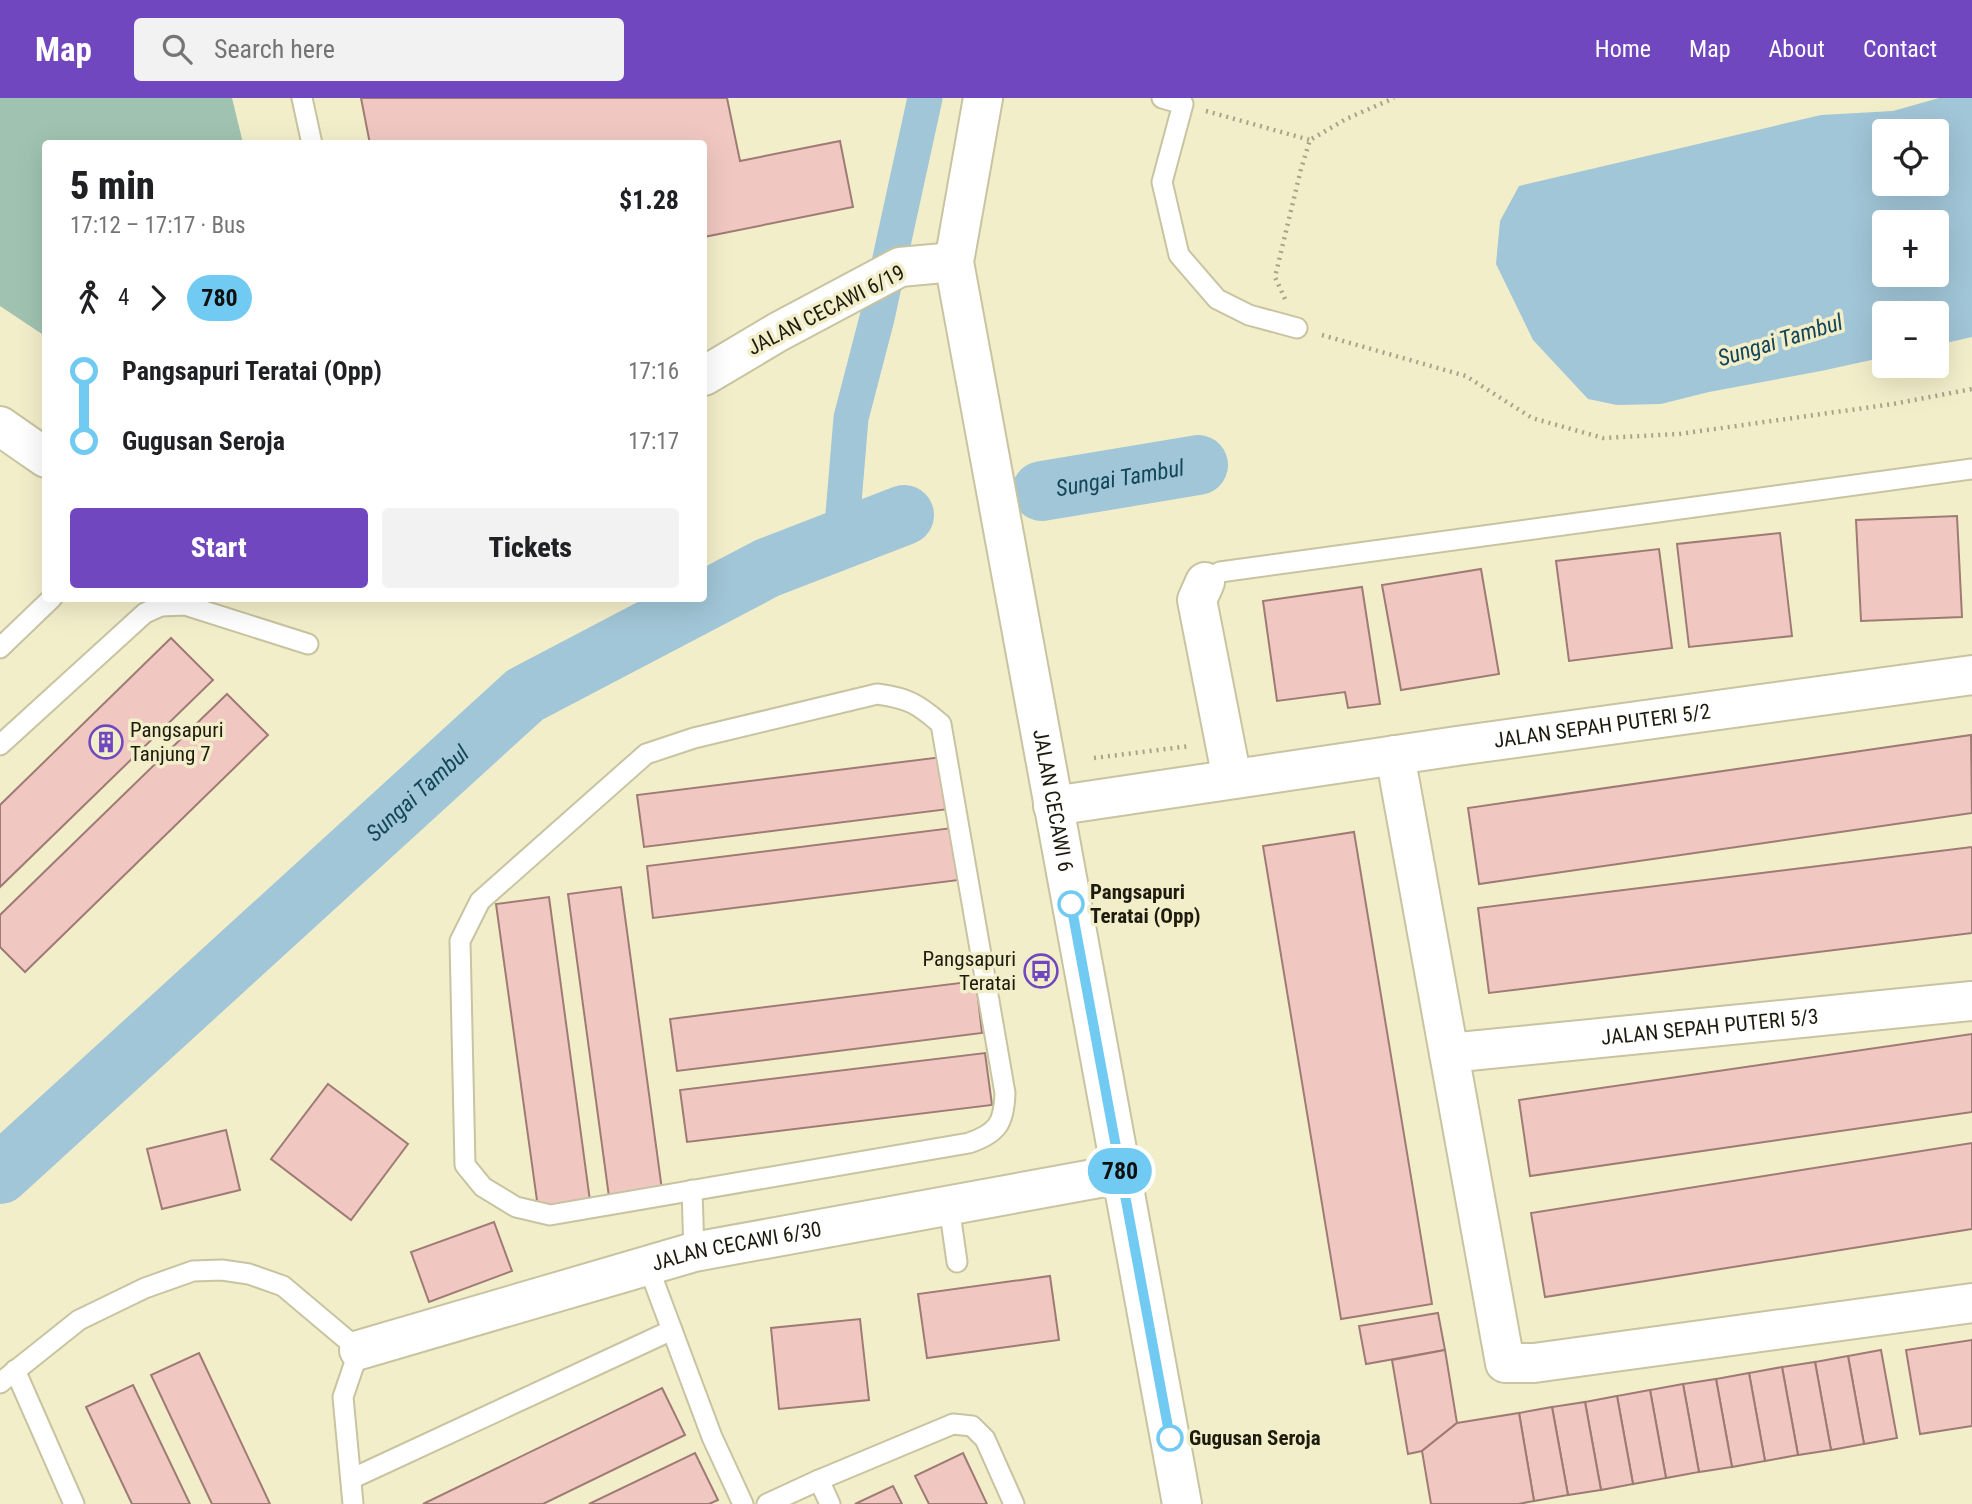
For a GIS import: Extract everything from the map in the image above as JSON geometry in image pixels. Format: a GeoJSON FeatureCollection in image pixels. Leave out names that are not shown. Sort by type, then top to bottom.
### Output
{"type":"FeatureCollection","features":[{"type":"Feature","properties":{"kind":"street","name":"JALAN CECAWI 6"},"geometry":{"type":"LineString","coordinates":[[984,98],[954,262],[1182,1504]]}},
{"type":"Feature","properties":{"kind":"street","name":"JALAN CECAWI 6/19"},"geometry":{"type":"LineString","coordinates":[[707,374],[778,332],[888,274],[954,262]]}},
{"type":"Feature","properties":{"kind":"street"},"geometry":{"type":"LineString","coordinates":[[0,426],[42,455]]}},
{"type":"Feature","properties":{"kind":"street"},"geometry":{"type":"LineString","coordinates":[[1205,582],[1197,600],[1232,779]]}},
{"type":"Feature","properties":{"kind":"street","name":"JALAN SEPAH PUTERI 5/2"},"geometry":{"type":"LineString","coordinates":[[1053,806],[1395,755],[1972,675]]}},
{"type":"Feature","properties":{"kind":"street"},"geometry":{"type":"LineString","coordinates":[[1395,755],[1506,1363],[1534,1363],[1972,1303]]}},
{"type":"Feature","properties":{"kind":"street","name":"JALAN SEPAH PUTERI 5/3"},"geometry":{"type":"LineString","coordinates":[[1449,1053],[1972,1001]]}},
{"type":"Feature","properties":{"kind":"street","name":"JALAN CECAWI 6/30"},"geometry":{"type":"LineString","coordinates":[[359,1350],[694,1252],[1121,1174]]}},
{"type":"Feature","properties":{"kind":"lane"},"geometry":{"type":"LineString","coordinates":[[302,98],[311,140]]}},
{"type":"Feature","properties":{"kind":"lane"},"geometry":{"type":"LineString","coordinates":[[1162,98],[1184,104],[1162,182],[1179,255],[1217,299],[1249,315],[1297,328]]}},
{"type":"Feature","properties":{"kind":"lane"},"geometry":{"type":"LineString","coordinates":[[1205,582],[1220,572],[1972,469]]}},
{"type":"Feature","properties":{"kind":"lane"},"geometry":{"type":"LineString","coordinates":[[0,648],[48,602]]}},
{"type":"Feature","properties":{"kind":"lane"},"geometry":{"type":"LineString","coordinates":[[0,746],[145,613],[161,606],[186,605],[308,644]]}},
{"type":"Feature","properties":{"kind":"lane"},"geometry":{"type":"LineString","coordinates":[[877,694],[899,697],[920,706],[941,724],[949,766],[1005,1093],[1004,1112],[997,1128],[985,1137],[969,1143],[692,1190],[550,1215],[516,1207],[483,1187],[465,1165],[460,941],[480,901],[646,754],[694,738],[877,694]]}},
{"type":"Feature","properties":{"kind":"lane"},"geometry":{"type":"LineString","coordinates":[[692,1190],[694,1252]]}},
{"type":"Feature","properties":{"kind":"lane"},"geometry":{"type":"LineString","coordinates":[[949,1206],[957,1262]]}},
{"type":"Feature","properties":{"kind":"lane"},"geometry":{"type":"LineString","coordinates":[[648,1266],[712,1437],[743,1504]]}},
{"type":"Feature","properties":{"kind":"lane"},"geometry":{"type":"LineString","coordinates":[[74,1504],[7,1377],[79,1321],[145,1288],[193,1271],[222,1270],[249,1274],[283,1286],[359,1350],[343,1397],[354,1504]]}},
{"type":"Feature","properties":{"kind":"lane"},"geometry":{"type":"LineString","coordinates":[[351,1479],[672,1330]]}},
{"type":"Feature","properties":{"kind":"lane"},"geometry":{"type":"LineString","coordinates":[[767,1504],[953,1424],[972,1426],[985,1439],[1014,1504]]}},
{"type":"Feature","properties":{"kind":"lane"},"geometry":{"type":"LineString","coordinates":[[819,1480],[830,1504]]}},
{"type":"Feature","properties":{"kind":"path"},"geometry":{"type":"LineString","coordinates":[[1394,98],[1346,119],[1310,141],[1275,277],[1297,328],[1466,376],[1532,418],[1603,438],[1679,434],[1893,404],[1972,388]]}},
{"type":"Feature","properties":{"kind":"path"},"geometry":{"type":"LineString","coordinates":[[1184,104],[1310,141]]}},
{"type":"Feature","properties":{"kind":"green space"},"geometry":{"type":"Polygon","coordinates":[[[0,98],[232,98],[242,140],[42,140],[42,334],[0,306],[0,98]]]}},
{"type":"Feature","properties":{"kind":"water"},"geometry":{"type":"Polygon","coordinates":[[[1939,98],[1972,98],[1972,337],[1949,342],[1949,301],[1872,301],[1872,360],[1661,404],[1617,405],[1588,399],[1533,340],[1496,264],[1500,221],[1519,186],[1821,115],[1893,111],[1939,98]]]}},
{"type":"Feature","properties":{"kind":"building"},"geometry":{"type":"Polygon","coordinates":[[[361,98],[727,98],[740,161],[840,141],[853,207],[707,236],[707,140],[369,140],[361,98]]]}},
{"type":"Feature","properties":{"kind":"building"},"geometry":{"type":"Polygon","coordinates":[[[1957,516],[1962,617],[1861,621],[1856,520],[1957,516]]]}},
{"type":"Feature","properties":{"kind":"building"},"geometry":{"type":"Polygon","coordinates":[[[1780,533],[1792,636],[1689,647],[1677,544],[1780,533]]]}},
{"type":"Feature","properties":{"kind":"building"},"geometry":{"type":"Polygon","coordinates":[[[1659,549],[1672,648],[1569,661],[1556,561],[1659,549]]]}},
{"type":"Feature","properties":{"kind":"building"},"geometry":{"type":"Polygon","coordinates":[[[1481,569],[1499,674],[1401,690],[1382,585],[1481,569]]]}},
{"type":"Feature","properties":{"kind":"building"},"geometry":{"type":"Polygon","coordinates":[[[1362,587],[1380,704],[1348,708],[1345,692],[1277,701],[1263,601],[1362,587]]]}},
{"type":"Feature","properties":{"kind":"building","name":"Pangsapuri Tanjung 7"},"geometry":{"type":"Polygon","coordinates":[[[171,638],[213,680],[0,887],[0,805],[171,638]]]}},
{"type":"Feature","properties":{"kind":"building"},"geometry":{"type":"Polygon","coordinates":[[[227,694],[268,735],[25,972],[0,947],[0,915],[227,694]]]}},
{"type":"Feature","properties":{"kind":"building"},"geometry":{"type":"Polygon","coordinates":[[[1971,735],[1972,813],[1479,884],[1468,808],[1971,735]]]}},
{"type":"Feature","properties":{"kind":"building"},"geometry":{"type":"Polygon","coordinates":[[[942,757],[949,809],[644,847],[637,795],[942,757]]]}},
{"type":"Feature","properties":{"kind":"building"},"geometry":{"type":"Polygon","coordinates":[[[952,828],[959,880],[653,918],[647,866],[952,828]]]}},
{"type":"Feature","properties":{"kind":"building"},"geometry":{"type":"Polygon","coordinates":[[[1354,832],[1432,1304],[1341,1319],[1263,846],[1354,832]]]}},
{"type":"Feature","properties":{"kind":"building"},"geometry":{"type":"Polygon","coordinates":[[[1972,847],[1972,933],[1489,993],[1478,908],[1972,847]]]}},
{"type":"Feature","properties":{"kind":"building"},"geometry":{"type":"Polygon","coordinates":[[[621,887],[662,1190],[609,1197],[568,894],[621,887]]]}},
{"type":"Feature","properties":{"kind":"building"},"geometry":{"type":"Polygon","coordinates":[[[549,897],[590,1201],[538,1208],[496,904],[549,897]]]}},
{"type":"Feature","properties":{"kind":"building"},"geometry":{"type":"Polygon","coordinates":[[[976,981],[982,1033],[677,1071],[670,1019],[976,981]]]}},
{"type":"Feature","properties":{"kind":"building"},"geometry":{"type":"Polygon","coordinates":[[[1972,1034],[1972,1112],[1530,1176],[1519,1100],[1972,1034]]]}},
{"type":"Feature","properties":{"kind":"building"},"geometry":{"type":"Polygon","coordinates":[[[985,1053],[992,1105],[687,1142],[680,1090],[985,1053]]]}},
{"type":"Feature","properties":{"kind":"building"},"geometry":{"type":"Polygon","coordinates":[[[328,1084],[408,1144],[351,1220],[271,1159],[328,1084]]]}},
{"type":"Feature","properties":{"kind":"building"},"geometry":{"type":"Polygon","coordinates":[[[226,1130],[240,1190],[162,1209],[147,1149],[226,1130]]]}},
{"type":"Feature","properties":{"kind":"building"},"geometry":{"type":"Polygon","coordinates":[[[1972,1143],[1972,1229],[1545,1297],[1531,1213],[1972,1143]]]}},
{"type":"Feature","properties":{"kind":"building"},"geometry":{"type":"Polygon","coordinates":[[[494,1222],[512,1271],[429,1302],[411,1252],[494,1222]]]}},
{"type":"Feature","properties":{"kind":"building"},"geometry":{"type":"Polygon","coordinates":[[[1050,1276],[1059,1340],[927,1358],[918,1294],[1050,1276]]]}},
{"type":"Feature","properties":{"kind":"building"},"geometry":{"type":"Polygon","coordinates":[[[1438,1313],[1445,1350],[1366,1364],[1359,1326],[1438,1313]]]}},
{"type":"Feature","properties":{"kind":"building"},"geometry":{"type":"Polygon","coordinates":[[[860,1319],[869,1400],[779,1409],[771,1328],[860,1319]]]}},
{"type":"Feature","properties":{"kind":"building"},"geometry":{"type":"Polygon","coordinates":[[[1972,1340],[1972,1426],[1920,1434],[1906,1350],[1972,1340]]]}},
{"type":"Feature","properties":{"kind":"building"},"geometry":{"type":"Polygon","coordinates":[[[1445,1350],[1457,1423],[1422,1451],[1408,1454],[1392,1360],[1445,1350]]]}},
{"type":"Feature","properties":{"kind":"building"},"geometry":{"type":"Polygon","coordinates":[[[1881,1350],[1897,1438],[1864,1444],[1848,1356],[1881,1350]]]}},
{"type":"Feature","properties":{"kind":"building"},"geometry":{"type":"Polygon","coordinates":[[[199,1353],[270,1504],[212,1504],[151,1375],[199,1353]]]}},
{"type":"Feature","properties":{"kind":"building"},"geometry":{"type":"Polygon","coordinates":[[[1848,1356],[1864,1444],[1831,1450],[1815,1362],[1848,1356]]]}},
{"type":"Feature","properties":{"kind":"building"},"geometry":{"type":"Polygon","coordinates":[[[1815,1362],[1831,1450],[1798,1455],[1782,1367],[1815,1362]]]}},
{"type":"Feature","properties":{"kind":"building"},"geometry":{"type":"Polygon","coordinates":[[[1782,1367],[1798,1455],[1765,1461],[1749,1373],[1782,1367]]]}},
{"type":"Feature","properties":{"kind":"building"},"geometry":{"type":"Polygon","coordinates":[[[1749,1373],[1765,1461],[1732,1467],[1716,1379],[1749,1373]]]}},
{"type":"Feature","properties":{"kind":"building"},"geometry":{"type":"Polygon","coordinates":[[[1716,1379],[1732,1467],[1699,1472],[1683,1384],[1716,1379]]]}},
{"type":"Feature","properties":{"kind":"building"},"geometry":{"type":"Polygon","coordinates":[[[1683,1384],[1699,1472],[1666,1478],[1650,1390],[1683,1384]]]}},
{"type":"Feature","properties":{"kind":"building"},"geometry":{"type":"Polygon","coordinates":[[[133,1385],[190,1504],[132,1504],[86,1407],[133,1385]]]}},
{"type":"Feature","properties":{"kind":"building"},"geometry":{"type":"Polygon","coordinates":[[[662,1388],[685,1435],[543,1504],[423,1504],[662,1388]]]}},
{"type":"Feature","properties":{"kind":"building"},"geometry":{"type":"Polygon","coordinates":[[[1650,1390],[1666,1478],[1633,1484],[1617,1396],[1650,1390]]]}},
{"type":"Feature","properties":{"kind":"building"},"geometry":{"type":"Polygon","coordinates":[[[1617,1396],[1633,1484],[1601,1490],[1585,1402],[1617,1396]]]}},
{"type":"Feature","properties":{"kind":"building"},"geometry":{"type":"Polygon","coordinates":[[[1585,1402],[1601,1490],[1568,1495],[1552,1407],[1585,1402]]]}},
{"type":"Feature","properties":{"kind":"building"},"geometry":{"type":"Polygon","coordinates":[[[1552,1407],[1568,1495],[1534,1501],[1519,1413],[1552,1407]]]}},
{"type":"Feature","properties":{"kind":"building"},"geometry":{"type":"Polygon","coordinates":[[[1519,1413],[1534,1501],[1518,1504],[1431,1504],[1422,1451],[1457,1423],[1519,1413]]]}},
{"type":"Feature","properties":{"kind":"building"},"geometry":{"type":"Polygon","coordinates":[[[695,1453],[718,1500],[709,1504],[589,1504],[695,1453]]]}},
{"type":"Feature","properties":{"kind":"building"},"geometry":{"type":"Polygon","coordinates":[[[963,1453],[987,1504],[929,1504],[915,1476],[963,1453]]]}},
{"type":"Feature","properties":{"kind":"building"},"geometry":{"type":"Polygon","coordinates":[[[893,1486],[902,1504],[855,1504],[893,1486]]]}},
{"type":"Feature","properties":{"kind":"waterway"},"geometry":{"type":"LineString","coordinates":[[841,538],[851,418],[877,318],[925,98]]}},
{"type":"Feature","properties":{"kind":"waterway","name":"Sungai Tambul"},"geometry":{"type":"LineString","coordinates":[[1042,491],[1198,465]]}},
{"type":"Feature","properties":{"kind":"waterway","name":"Sungai Tambul"},"geometry":{"type":"LineString","coordinates":[[707,599],[767,568],[904,515]]}},
{"type":"Feature","properties":{"kind":"waterway","name":"Sungai Tambul"},"geometry":{"type":"LineString","coordinates":[[0,1174],[525,695],[702,602]]}},
{"type":"Feature","properties":{"kind":"bus line","name":"780"},"geometry":{"type":"LineString","coordinates":[[1071,904],[1170,1438]]}},
{"type":"Feature","properties":{"kind":"place","name":"Pangsapuri Tanjung 7"},"geometry":{"type":"Point","coordinates":[106,742]}},
{"type":"Feature","properties":{"kind":"place","name":"Pangsapuri Teratai (Opp)"},"geometry":{"type":"Point","coordinates":[1071,904]}},
{"type":"Feature","properties":{"kind":"place","name":"Pangsapuri Teratai"},"geometry":{"type":"Point","coordinates":[1041,971]}},
{"type":"Feature","properties":{"kind":"place","name":"Gugusan Seroja"},"geometry":{"type":"Point","coordinates":[1170,1438]}}]}
